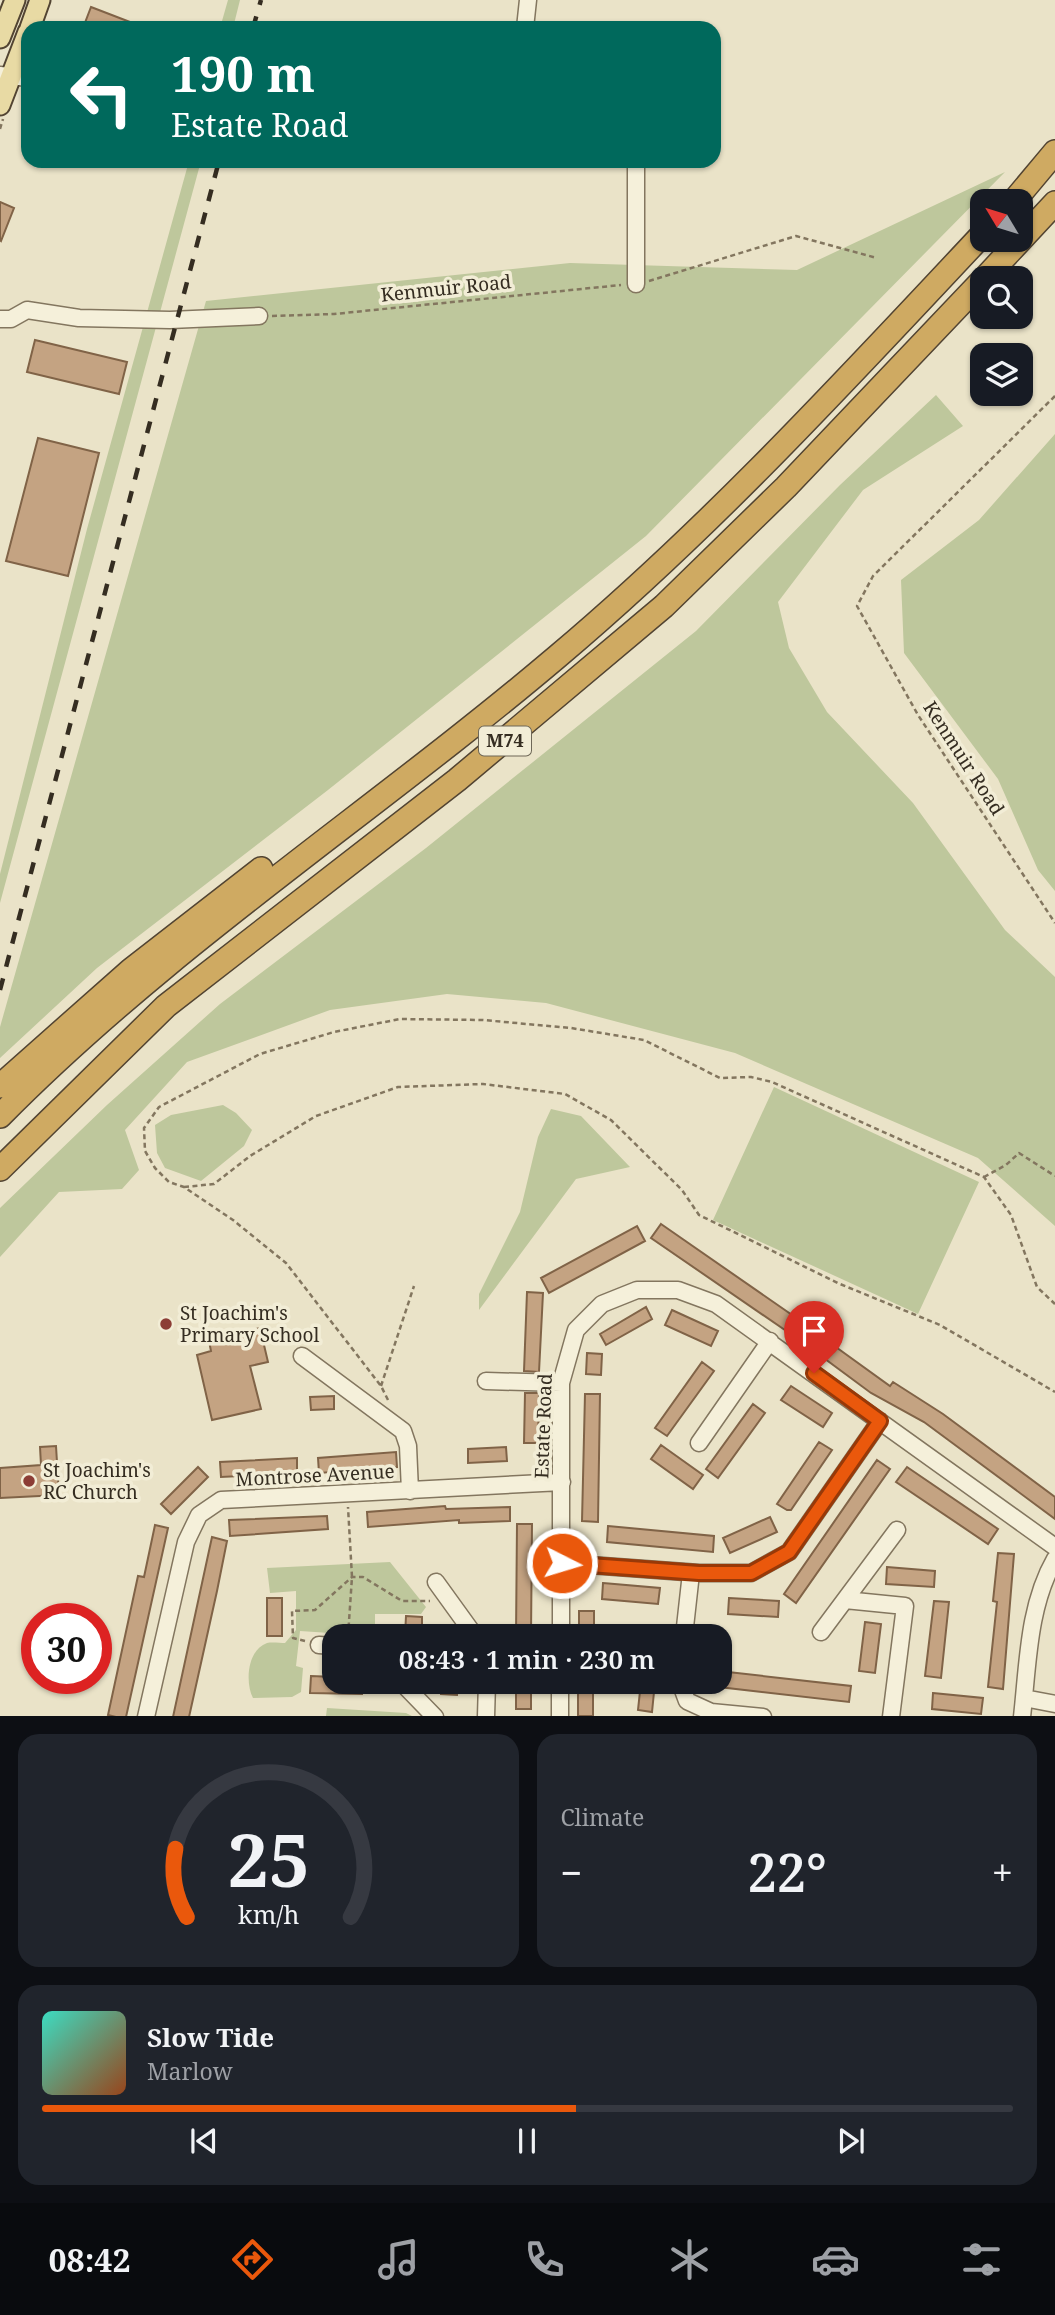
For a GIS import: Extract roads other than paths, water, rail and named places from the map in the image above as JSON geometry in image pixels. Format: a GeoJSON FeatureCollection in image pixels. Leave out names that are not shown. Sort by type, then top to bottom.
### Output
{"type":"FeatureCollection","features":[{"type":"Feature","properties":{"kind":"highway"},"geometry":{"type":"LineString","coordinates":[[1024,189],[1055,152]]}},
{"type":"Feature","properties":{"kind":"highway","name":"M74"},"geometry":{"type":"LineString","coordinates":[[996,266],[1055,202]]}},
{"type":"Feature","properties":{"kind":"highway","name":"M74"},"geometry":{"type":"LineString","coordinates":[[3,1097],[50,1065],[167,965],[451,744],[639,586],[764,467],[970,248]]}},
{"type":"Feature","properties":{"kind":"highway","name":"M74"},"geometry":{"type":"LineString","coordinates":[[0,1169],[166,1006],[468,771],[664,606],[786,487],[970,294]]}},
{"type":"Feature","properties":{"kind":"highway"},"geometry":{"type":"LineString","coordinates":[[3,1097],[185,926],[639,586]]}},
{"type":"Feature","properties":{"kind":"main road"},"geometry":{"type":"LineString","coordinates":[[0,38],[15,0]]}},
{"type":"Feature","properties":{"kind":"main road"},"geometry":{"type":"LineString","coordinates":[[32,21],[40,0]]}},
{"type":"Feature","properties":{"kind":"main road"},"geometry":{"type":"LineString","coordinates":[[0,105],[21,53]]}},
{"type":"Feature","properties":{"kind":"street"},"geometry":{"type":"LineString","coordinates":[[526,21],[528,0]]}},
{"type":"Feature","properties":{"kind":"street"},"geometry":{"type":"LineString","coordinates":[[636,168],[636,284]]}},
{"type":"Feature","properties":{"kind":"street"},"geometry":{"type":"LineString","coordinates":[[0,320],[10,319],[27,310],[79,318],[170,320],[259,316]]}},
{"type":"Feature","properties":{"kind":"street","name":"Estate Road"},"geometry":{"type":"LineString","coordinates":[[561,1624],[561,1383],[576,1330],[602,1304],[637,1290],[678,1290],[716,1304],[1055,1547]]}},
{"type":"Feature","properties":{"kind":"street"},"geometry":{"type":"LineString","coordinates":[[699,1443],[770,1341]]}},
{"type":"Feature","properties":{"kind":"street"},"geometry":{"type":"LineString","coordinates":[[302,1356],[403,1431],[408,1446],[410,1491]]}},
{"type":"Feature","properties":{"kind":"street"},"geometry":{"type":"LineString","coordinates":[[486,1381],[561,1383]]}},
{"type":"Feature","properties":{"kind":"street"},"geometry":{"type":"LineString","coordinates":[[562,1563],[691,1573],[751,1573],[789,1552],[880,1421]]}},
{"type":"Feature","properties":{"kind":"street","name":"Montrose Avenue"},"geometry":{"type":"LineString","coordinates":[[146,1716],[186,1542],[199,1515],[221,1500],[562,1482]]}},
{"type":"Feature","properties":{"kind":"street"},"geometry":{"type":"LineString","coordinates":[[821,1632],[897,1530]]}},
{"type":"Feature","properties":{"kind":"street"},"geometry":{"type":"LineString","coordinates":[[1022,1716],[1035,1611],[1043,1580],[1055,1559]]}},
{"type":"Feature","properties":{"kind":"street"},"geometry":{"type":"LineString","coordinates":[[685,1624],[691,1573]]}},
{"type":"Feature","properties":{"kind":"street"},"geometry":{"type":"LineString","coordinates":[[436,1582],[466,1624]]}},
{"type":"Feature","properties":{"kind":"street"},"geometry":{"type":"LineString","coordinates":[[845,1600],[905,1606],[891,1716]]}},
{"type":"Feature","properties":{"kind":"street"},"geometry":{"type":"LineString","coordinates":[[413,1694],[434,1716]]}},
{"type":"Feature","properties":{"kind":"street"},"geometry":{"type":"LineString","coordinates":[[486,1716],[487,1694]]}},
{"type":"Feature","properties":{"kind":"street"},"geometry":{"type":"LineString","coordinates":[[560,1716],[561,1694]]}},
{"type":"Feature","properties":{"kind":"street"},"geometry":{"type":"LineString","coordinates":[[684,1694],[687,1701],[711,1712],[753,1716]]}},
{"type":"Feature","properties":{"kind":"street"},"geometry":{"type":"LineString","coordinates":[[1024,1698],[1055,1704]]}},
{"type":"Feature","properties":{"kind":"railway"},"geometry":{"type":"LineString","coordinates":[[255,21],[261,0]]}},
{"type":"Feature","properties":{"kind":"railway"},"geometry":{"type":"LineString","coordinates":[[0,990],[217,168]]}},
{"type":"Feature","properties":{"kind":"place","name":"St Joachim's Primary School"},"geometry":{"type":"Point","coordinates":[166,1324]}},
{"type":"Feature","properties":{"kind":"place","name":"St Joachim's RC Church"},"geometry":{"type":"Point","coordinates":[29,1481]}}]}
